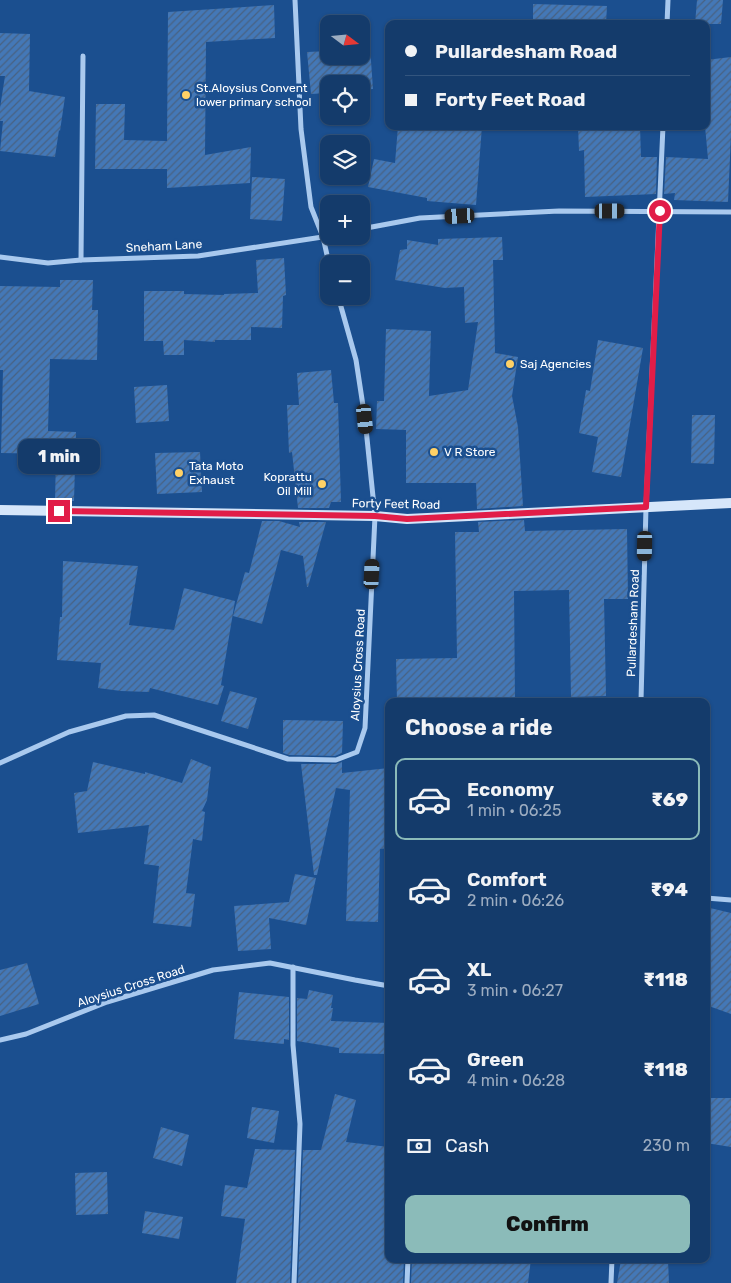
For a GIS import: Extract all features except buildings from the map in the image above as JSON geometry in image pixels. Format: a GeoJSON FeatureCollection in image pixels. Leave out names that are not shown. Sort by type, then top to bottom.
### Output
{"type":"FeatureCollection","features":[{"type":"Feature","properties":{"kind":"main road","name":"Forty Feet Road"},"geometry":{"type":"LineString","coordinates":[[0,510],[375,516],[407,519],[731,503]]}},
{"type":"Feature","properties":{"kind":"street"},"geometry":{"type":"LineString","coordinates":[[295,0],[298,28],[301,129],[311,207],[320,224]]}},
{"type":"Feature","properties":{"kind":"street"},"geometry":{"type":"LineString","coordinates":[[667,20],[668,0]]}},
{"type":"Feature","properties":{"kind":"street"},"geometry":{"type":"LineString","coordinates":[[81,260],[83,56]]}},
{"type":"Feature","properties":{"kind":"street","name":"Pullardesham Road"},"geometry":{"type":"LineString","coordinates":[[641,698],[646,507],[663,130]]}},
{"type":"Feature","properties":{"kind":"street"},"geometry":{"type":"LineString","coordinates":[[370,227],[420,218],[559,211],[731,212]]}},
{"type":"Feature","properties":{"kind":"street","name":"Sneham Lane"},"geometry":{"type":"LineString","coordinates":[[0,257],[48,263],[198,256],[320,237]]}},
{"type":"Feature","properties":{"kind":"street","name":"Aloysius Cross Road"},"geometry":{"type":"LineString","coordinates":[[0,763],[69,732],[126,716],[154,715],[288,760],[336,760],[357,752],[365,728],[375,516],[365,419],[356,360],[341,305]]}},
{"type":"Feature","properties":{"kind":"street"},"geometry":{"type":"LineString","coordinates":[[710,898],[731,900]]}},
{"type":"Feature","properties":{"kind":"street","name":"Aloysius Cross Road"},"geometry":{"type":"LineString","coordinates":[[0,1040],[26,1034],[107,1002],[213,970],[270,962],[385,985]]}},
{"type":"Feature","properties":{"kind":"street"},"geometry":{"type":"LineString","coordinates":[[293,967],[293,1045],[300,1124],[294,1283]]}},
{"type":"Feature","properties":{"kind":"street"},"geometry":{"type":"LineString","coordinates":[[407,1283],[408,1263]]}},
{"type":"Feature","properties":{"kind":"street"},"geometry":{"type":"LineString","coordinates":[[611,1283],[612,1263]]}},
{"type":"Feature","properties":{"kind":"place","name":"St.Aloysius Convent lower primary school"},"geometry":{"type":"Point","coordinates":[186,95]}},
{"type":"Feature","properties":{"kind":"place","name":"Saj Agencies"},"geometry":{"type":"Point","coordinates":[510,364]}},
{"type":"Feature","properties":{"kind":"place","name":"V R Store"},"geometry":{"type":"Point","coordinates":[434,452]}},
{"type":"Feature","properties":{"kind":"place","name":"Tata Moto Exhaust"},"geometry":{"type":"Point","coordinates":[179,473]}},
{"type":"Feature","properties":{"kind":"place","name":"Koprattu Oil Mill"},"geometry":{"type":"Point","coordinates":[322,484]}},
{"type":"Feature","properties":{"kind":"route"},"geometry":{"type":"LineString","coordinates":[[59,511],[375,516],[407,519],[646,507],[660,211]]}}]}
